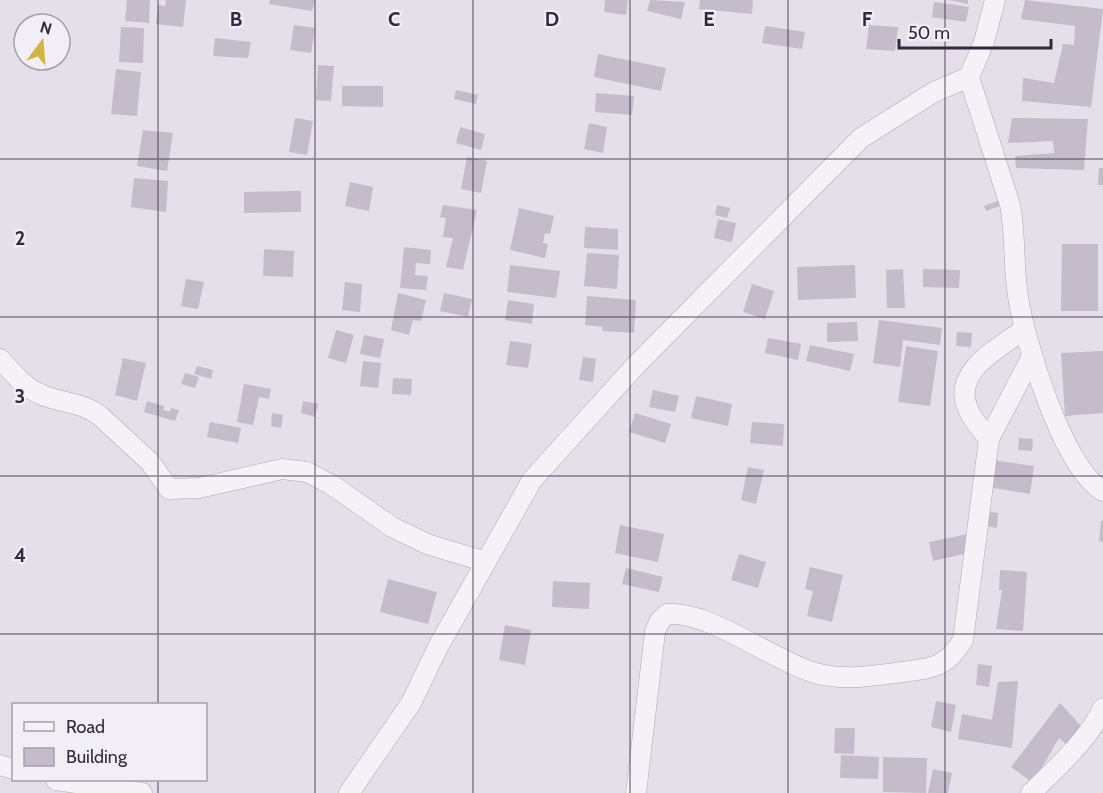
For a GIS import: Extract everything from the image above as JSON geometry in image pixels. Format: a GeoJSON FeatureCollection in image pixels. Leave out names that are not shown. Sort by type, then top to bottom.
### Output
{"type":"FeatureCollection","features":[{"type":"Feature","properties":{"kind":"street"},"geometry":{"type":"LineString","coordinates":[[995,0],[984,42],[969,77],[1010,205],[1014,226],[1017,294],[1023,330],[1031,358],[1075,462],[1103,491]]}},
{"type":"Feature","properties":{"kind":"street"},"geometry":{"type":"LineString","coordinates":[[349,793],[411,703],[438,647],[532,480],[636,365],[861,138],[934,92],[969,77]]}},
{"type":"Feature","properties":{"kind":"street"},"geometry":{"type":"LineString","coordinates":[[989,440],[968,410],[963,390],[970,374],[982,361],[1023,330]]}},
{"type":"Feature","properties":{"kind":"street"},"geometry":{"type":"LineString","coordinates":[[636,793],[655,632],[659,622],[667,614],[695,616],[786,661],[815,672],[845,679],[936,667],[954,656],[963,640],[989,440],[1031,358]]}},
{"type":"Feature","properties":{"kind":"street"},"geometry":{"type":"LineString","coordinates":[[0,359],[24,384],[40,394],[92,409],[150,462],[169,489],[199,488],[282,469],[307,472],[332,485],[392,527],[427,544],[486,562]]}},
{"type":"Feature","properties":{"kind":"street"},"geometry":{"type":"LineString","coordinates":[[1031,793],[1067,757],[1097,721],[1103,708]]}},
{"type":"Feature","properties":{"kind":"street"},"geometry":{"type":"LineString","coordinates":[[63,781],[142,793]]}},
{"type":"Feature","properties":{"kind":"building"},"geometry":{"type":"Polygon","coordinates":[[[127,0],[150,0],[149,23],[125,21],[127,0]]]}},
{"type":"Feature","properties":{"kind":"building"},"geometry":{"type":"Polygon","coordinates":[[[166,0],[186,0],[183,27],[156,24],[158,5],[165,6],[166,0]]]}},
{"type":"Feature","properties":{"kind":"building"},"geometry":{"type":"Polygon","coordinates":[[[270,0],[315,0],[312,11],[269,4],[270,0]]]}},
{"type":"Feature","properties":{"kind":"building"},"geometry":{"type":"Polygon","coordinates":[[[605,0],[628,0],[626,15],[604,12],[605,0]]]}},
{"type":"Feature","properties":{"kind":"building"},"geometry":{"type":"Polygon","coordinates":[[[650,0],[685,2],[681,19],[647,11],[650,0]]]}},
{"type":"Feature","properties":{"kind":"building"},"geometry":{"type":"Polygon","coordinates":[[[700,0],[753,0],[752,14],[699,9],[700,0]]]}},
{"type":"Feature","properties":{"kind":"building"},"geometry":{"type":"Polygon","coordinates":[[[949,0],[968,0],[968,4],[949,0]]]}},
{"type":"Feature","properties":{"kind":"building"},"geometry":{"type":"Polygon","coordinates":[[[1025,0],[1103,9],[1091,107],[1022,101],[1023,78],[1054,83],[1063,44],[1074,45],[1075,26],[1021,19],[1025,0]]]}},
{"type":"Feature","properties":{"kind":"building"},"geometry":{"type":"Polygon","coordinates":[[[934,2],[969,7],[966,22],[932,17],[934,2]]]}},
{"type":"Feature","properties":{"kind":"building"},"geometry":{"type":"Polygon","coordinates":[[[294,25],[315,28],[311,53],[290,50],[294,25]]]}},
{"type":"Feature","properties":{"kind":"building"},"geometry":{"type":"Polygon","coordinates":[[[869,25],[898,27],[895,51],[866,49],[869,25]]]}},
{"type":"Feature","properties":{"kind":"building"},"geometry":{"type":"Polygon","coordinates":[[[765,26],[805,32],[802,49],[762,43],[765,26]]]}},
{"type":"Feature","properties":{"kind":"building"},"geometry":{"type":"Polygon","coordinates":[[[121,27],[144,28],[143,63],[119,62],[121,27]]]}},
{"type":"Feature","properties":{"kind":"building"},"geometry":{"type":"Polygon","coordinates":[[[215,38],[251,42],[248,58],[213,56],[215,38]]]}},
{"type":"Feature","properties":{"kind":"building"},"geometry":{"type":"Polygon","coordinates":[[[598,54],[666,68],[661,91],[594,77],[598,54]]]}},
{"type":"Feature","properties":{"kind":"building"},"geometry":{"type":"Polygon","coordinates":[[[318,65],[334,66],[331,101],[316,100],[318,65]]]}},
{"type":"Feature","properties":{"kind":"building"},"geometry":{"type":"Polygon","coordinates":[[[116,69],[141,72],[137,116],[111,114],[116,69]]]}},
{"type":"Feature","properties":{"kind":"building"},"geometry":{"type":"Polygon","coordinates":[[[342,86],[383,86],[383,107],[342,106],[342,86]]]}},
{"type":"Feature","properties":{"kind":"building"},"geometry":{"type":"Polygon","coordinates":[[[456,90],[478,95],[476,104],[454,99],[456,90]]]}},
{"type":"Feature","properties":{"kind":"building"},"geometry":{"type":"Polygon","coordinates":[[[596,93],[634,96],[632,115],[595,112],[596,93]]]}},
{"type":"Feature","properties":{"kind":"building"},"geometry":{"type":"Polygon","coordinates":[[[295,118],[313,121],[307,155],[289,152],[295,118]]]}},
{"type":"Feature","properties":{"kind":"building"},"geometry":{"type":"Polygon","coordinates":[[[1012,118],[1088,119],[1084,170],[1016,168],[1015,156],[1054,153],[1053,141],[1008,143],[1012,118]]]}},
{"type":"Feature","properties":{"kind":"building"},"geometry":{"type":"Polygon","coordinates":[[[589,123],[607,127],[603,153],[584,149],[589,123]]]}},
{"type":"Feature","properties":{"kind":"building"},"geometry":{"type":"Polygon","coordinates":[[[460,127],[485,134],[481,150],[456,143],[460,127]]]}},
{"type":"Feature","properties":{"kind":"building"},"geometry":{"type":"Polygon","coordinates":[[[143,130],[173,133],[167,171],[137,166],[143,130]]]}},
{"type":"Feature","properties":{"kind":"building"},"geometry":{"type":"Polygon","coordinates":[[[467,157],[487,161],[481,193],[461,189],[467,157]]]}},
{"type":"Feature","properties":{"kind":"building"},"geometry":{"type":"Polygon","coordinates":[[[1099,168],[1103,168],[1103,185],[1098,185],[1099,168]]]}},
{"type":"Feature","properties":{"kind":"building"},"geometry":{"type":"Polygon","coordinates":[[[134,178],[168,181],[166,212],[131,207],[134,178]]]}},
{"type":"Feature","properties":{"kind":"building"},"geometry":{"type":"Polygon","coordinates":[[[350,182],[373,187],[369,211],[345,206],[350,182]]]}},
{"type":"Feature","properties":{"kind":"building"},"geometry":{"type":"Polygon","coordinates":[[[301,191],[301,212],[244,213],[244,192],[301,191]]]}},
{"type":"Feature","properties":{"kind":"building"},"geometry":{"type":"Polygon","coordinates":[[[998,201],[1000,206],[986,211],[984,206],[998,201]]]}},
{"type":"Feature","properties":{"kind":"building"},"geometry":{"type":"Polygon","coordinates":[[[443,205],[477,210],[463,270],[446,267],[453,238],[443,237],[446,218],[440,217],[443,205]]]}},
{"type":"Feature","properties":{"kind":"building"},"geometry":{"type":"Polygon","coordinates":[[[717,205],[730,208],[727,218],[715,215],[717,205]]]}},
{"type":"Feature","properties":{"kind":"building"},"geometry":{"type":"Polygon","coordinates":[[[519,208],[554,216],[550,234],[545,233],[543,243],[548,244],[545,258],[510,250],[519,208]]]}},
{"type":"Feature","properties":{"kind":"building"},"geometry":{"type":"Polygon","coordinates":[[[718,219],[736,223],[732,242],[714,238],[718,219]]]}},
{"type":"Feature","properties":{"kind":"building"},"geometry":{"type":"Polygon","coordinates":[[[585,227],[618,229],[618,250],[584,248],[585,227]]]}},
{"type":"Feature","properties":{"kind":"building"},"geometry":{"type":"Polygon","coordinates":[[[1062,244],[1098,244],[1098,311],[1061,311],[1062,244]]]}},
{"type":"Feature","properties":{"kind":"building"},"geometry":{"type":"Polygon","coordinates":[[[404,247],[431,250],[430,264],[416,263],[415,275],[428,276],[426,290],[400,288],[404,247]]]}},
{"type":"Feature","properties":{"kind":"building"},"geometry":{"type":"Polygon","coordinates":[[[264,249],[294,251],[293,277],[263,276],[264,249]]]}},
{"type":"Feature","properties":{"kind":"building"},"geometry":{"type":"Polygon","coordinates":[[[587,253],[619,255],[617,289],[584,286],[587,253]]]}},
{"type":"Feature","properties":{"kind":"building"},"geometry":{"type":"Polygon","coordinates":[[[510,265],[560,271],[556,298],[507,292],[510,265]]]}},
{"type":"Feature","properties":{"kind":"building"},"geometry":{"type":"Polygon","coordinates":[[[855,265],[856,298],[798,300],[797,267],[855,265]]]}},
{"type":"Feature","properties":{"kind":"building"},"geometry":{"type":"Polygon","coordinates":[[[903,269],[905,308],[887,308],[886,270],[903,269]]]}},
{"type":"Feature","properties":{"kind":"building"},"geometry":{"type":"Polygon","coordinates":[[[923,269],[960,270],[959,288],[923,287],[923,269]]]}},
{"type":"Feature","properties":{"kind":"building"},"geometry":{"type":"Polygon","coordinates":[[[186,279],[204,282],[198,309],[181,306],[186,279]]]}},
{"type":"Feature","properties":{"kind":"building"},"geometry":{"type":"Polygon","coordinates":[[[345,282],[362,284],[360,312],[342,310],[345,282]]]}},
{"type":"Feature","properties":{"kind":"building"},"geometry":{"type":"Polygon","coordinates":[[[752,284],[774,291],[765,319],[743,312],[752,284]]]}},
{"type":"Feature","properties":{"kind":"building"},"geometry":{"type":"Polygon","coordinates":[[[398,293],[426,300],[421,321],[413,320],[409,335],[391,330],[398,293]]]}},
{"type":"Feature","properties":{"kind":"building"},"geometry":{"type":"Polygon","coordinates":[[[444,293],[472,299],[468,317],[440,311],[444,293]]]}},
{"type":"Feature","properties":{"kind":"building"},"geometry":{"type":"Polygon","coordinates":[[[587,296],[636,300],[634,333],[602,331],[603,327],[585,325],[587,296]]]}},
{"type":"Feature","properties":{"kind":"building"},"geometry":{"type":"Polygon","coordinates":[[[508,300],[534,304],[532,324],[505,320],[508,300]]]}},
{"type":"Feature","properties":{"kind":"building"},"geometry":{"type":"Polygon","coordinates":[[[879,320],[942,328],[940,345],[903,340],[900,367],[873,363],[879,320]]]}},
{"type":"Feature","properties":{"kind":"building"},"geometry":{"type":"Polygon","coordinates":[[[857,322],[858,341],[827,342],[827,323],[857,322]]]}},
{"type":"Feature","properties":{"kind":"building"},"geometry":{"type":"Polygon","coordinates":[[[336,330],[354,335],[346,363],[328,358],[336,330]]]}},
{"type":"Feature","properties":{"kind":"building"},"geometry":{"type":"Polygon","coordinates":[[[957,332],[972,333],[971,347],[956,346],[957,332]]]}},
{"type":"Feature","properties":{"kind":"building"},"geometry":{"type":"Polygon","coordinates":[[[364,335],[384,339],[380,358],[360,354],[364,335]]]}},
{"type":"Feature","properties":{"kind":"building"},"geometry":{"type":"Polygon","coordinates":[[[768,338],[801,344],[798,360],[765,353],[768,338]]]}},
{"type":"Feature","properties":{"kind":"building"},"geometry":{"type":"Polygon","coordinates":[[[510,341],[532,344],[528,368],[506,365],[510,341]]]}},
{"type":"Feature","properties":{"kind":"building"},"geometry":{"type":"Polygon","coordinates":[[[810,345],[854,354],[850,371],[806,361],[810,345]]]}},
{"type":"Feature","properties":{"kind":"building"},"geometry":{"type":"Polygon","coordinates":[[[906,346],[938,351],[930,406],[898,402],[906,346]]]}},
{"type":"Feature","properties":{"kind":"building"},"geometry":{"type":"Polygon","coordinates":[[[1103,351],[1103,413],[1065,416],[1061,353],[1103,351]]]}},
{"type":"Feature","properties":{"kind":"building"},"geometry":{"type":"Polygon","coordinates":[[[583,357],[596,359],[593,382],[579,380],[583,357]]]}},
{"type":"Feature","properties":{"kind":"building"},"geometry":{"type":"Polygon","coordinates":[[[123,358],[146,363],[137,401],[115,395],[123,358]]]}},
{"type":"Feature","properties":{"kind":"building"},"geometry":{"type":"Polygon","coordinates":[[[363,361],[381,363],[378,388],[360,386],[363,361]]]}},
{"type":"Feature","properties":{"kind":"building"},"geometry":{"type":"Polygon","coordinates":[[[197,366],[213,370],[211,379],[194,374],[197,366]]]}},
{"type":"Feature","properties":{"kind":"building"},"geometry":{"type":"Polygon","coordinates":[[[185,373],[199,377],[195,388],[181,384],[185,373]]]}},
{"type":"Feature","properties":{"kind":"building"},"geometry":{"type":"Polygon","coordinates":[[[393,378],[412,379],[411,395],[392,394],[393,378]]]}},
{"type":"Feature","properties":{"kind":"building"},"geometry":{"type":"Polygon","coordinates":[[[244,384],[271,389],[269,399],[259,397],[253,425],[237,422],[244,384]]]}},
{"type":"Feature","properties":{"kind":"building"},"geometry":{"type":"Polygon","coordinates":[[[653,390],[679,396],[675,412],[649,407],[653,390]]]}},
{"type":"Feature","properties":{"kind":"building"},"geometry":{"type":"Polygon","coordinates":[[[696,396],[732,404],[728,426],[691,418],[696,396]]]}},
{"type":"Feature","properties":{"kind":"building"},"geometry":{"type":"Polygon","coordinates":[[[147,401],[164,406],[163,410],[170,412],[171,408],[179,410],[175,421],[144,412],[147,401]]]}},
{"type":"Feature","properties":{"kind":"building"},"geometry":{"type":"Polygon","coordinates":[[[303,401],[318,404],[315,417],[301,413],[303,401]]]}},
{"type":"Feature","properties":{"kind":"building"},"geometry":{"type":"Polygon","coordinates":[[[272,413],[283,415],[281,428],[271,426],[272,413]]]}},
{"type":"Feature","properties":{"kind":"building"},"geometry":{"type":"Polygon","coordinates":[[[635,413],[671,424],[665,443],[629,432],[635,413]]]}},
{"type":"Feature","properties":{"kind":"building"},"geometry":{"type":"Polygon","coordinates":[[[210,422],[241,428],[238,443],[207,437],[210,422]]]}},
{"type":"Feature","properties":{"kind":"building"},"geometry":{"type":"Polygon","coordinates":[[[752,422],[784,424],[783,446],[750,443],[752,422]]]}},
{"type":"Feature","properties":{"kind":"building"},"geometry":{"type":"Polygon","coordinates":[[[1019,438],[1033,439],[1032,451],[1018,450],[1019,438]]]}},
{"type":"Feature","properties":{"kind":"building"},"geometry":{"type":"Polygon","coordinates":[[[992,460],[1034,466],[1030,494],[988,487],[992,460]]]}},
{"type":"Feature","properties":{"kind":"building"},"geometry":{"type":"Polygon","coordinates":[[[748,467],[764,470],[756,504],[741,500],[748,467]]]}},
{"type":"Feature","properties":{"kind":"building"},"geometry":{"type":"Polygon","coordinates":[[[985,511],[998,513],[997,528],[984,526],[985,511]]]}},
{"type":"Feature","properties":{"kind":"building"},"geometry":{"type":"Polygon","coordinates":[[[1101,521],[1103,521],[1103,542],[1099,541],[1101,521]]]}},
{"type":"Feature","properties":{"kind":"building"},"geometry":{"type":"Polygon","coordinates":[[[620,525],[664,534],[658,562],[615,553],[620,525]]]}},
{"type":"Feature","properties":{"kind":"building"},"geometry":{"type":"Polygon","coordinates":[[[968,534],[972,552],[933,561],[929,542],[968,534]]]}},
{"type":"Feature","properties":{"kind":"building"},"geometry":{"type":"Polygon","coordinates":[[[739,554],[766,562],[758,588],[731,580],[739,554]]]}},
{"type":"Feature","properties":{"kind":"building"},"geometry":{"type":"Polygon","coordinates":[[[810,567],[843,575],[832,622],[807,616],[813,591],[805,589],[810,567]]]}},
{"type":"Feature","properties":{"kind":"building"},"geometry":{"type":"Polygon","coordinates":[[[626,568],[663,577],[659,592],[622,584],[626,568]]]}},
{"type":"Feature","properties":{"kind":"building"},"geometry":{"type":"Polygon","coordinates":[[[1000,570],[1027,572],[1023,631],[996,629],[1002,590],[999,590],[1000,570]]]}},
{"type":"Feature","properties":{"kind":"building"},"geometry":{"type":"Polygon","coordinates":[[[388,579],[437,592],[428,624],[380,612],[388,579]]]}},
{"type":"Feature","properties":{"kind":"building"},"geometry":{"type":"Polygon","coordinates":[[[553,581],[590,583],[589,609],[552,607],[553,581]]]}},
{"type":"Feature","properties":{"kind":"building"},"geometry":{"type":"Polygon","coordinates":[[[505,625],[531,630],[525,665],[499,660],[505,625]]]}},
{"type":"Feature","properties":{"kind":"building"},"geometry":{"type":"Polygon","coordinates":[[[978,664],[992,666],[989,687],[976,685],[978,664]]]}},
{"type":"Feature","properties":{"kind":"building"},"geometry":{"type":"Polygon","coordinates":[[[1018,681],[1012,748],[958,739],[962,714],[992,720],[998,682],[1018,681]]]}},
{"type":"Feature","properties":{"kind":"building"},"geometry":{"type":"Polygon","coordinates":[[[936,701],[956,705],[951,732],[931,727],[936,701]]]}},
{"type":"Feature","properties":{"kind":"building"},"geometry":{"type":"Polygon","coordinates":[[[1060,703],[1081,726],[1066,744],[1059,738],[1033,783],[1011,767],[1060,703]]]}},
{"type":"Feature","properties":{"kind":"building"},"geometry":{"type":"Polygon","coordinates":[[[835,728],[855,728],[854,754],[834,753],[835,728]]]}},
{"type":"Feature","properties":{"kind":"building"},"geometry":{"type":"Polygon","coordinates":[[[841,755],[879,757],[878,779],[840,778],[841,755]]]}},
{"type":"Feature","properties":{"kind":"building"},"geometry":{"type":"Polygon","coordinates":[[[883,757],[927,758],[926,793],[883,792],[883,757]]]}},
{"type":"Feature","properties":{"kind":"building"},"geometry":{"type":"Polygon","coordinates":[[[933,769],[952,773],[948,793],[928,793],[933,769]]]}}]}
